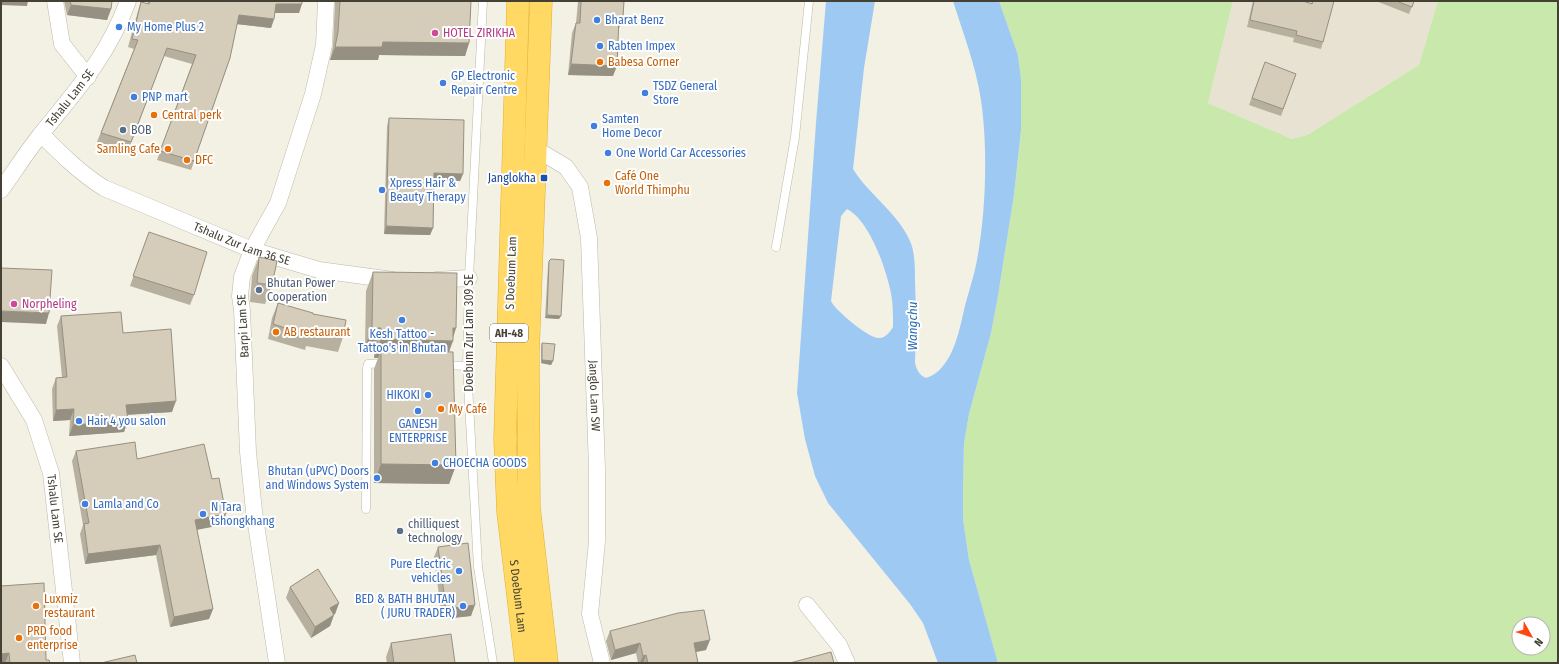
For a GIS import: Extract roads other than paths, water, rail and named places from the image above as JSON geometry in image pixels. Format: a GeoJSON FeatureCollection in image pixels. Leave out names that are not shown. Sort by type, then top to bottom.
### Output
{"type":"FeatureCollection","features":[{"type":"Feature","properties":{"kind":"highway","name":"S Doebum Lam"},"geometry":{"type":"LineString","coordinates":[[518,1],[505,439],[508,512],[526,663]]}},
{"type":"Feature","properties":{"kind":"highway","name":"S Doebum Lam"},"geometry":{"type":"LineString","coordinates":[[541,1],[528,354],[530,507],[547,663]]}},
{"type":"Feature","properties":{"kind":"street"},"geometry":{"type":"LineString","coordinates":[[55,1],[62,44],[88,77]]}},
{"type":"Feature","properties":{"kind":"street","name":"Tshalu Lam SE"},"geometry":{"type":"LineString","coordinates":[[1,190],[41,134],[88,77],[119,27],[128,1]]}},
{"type":"Feature","properties":{"kind":"street","name":"Barpi Lam SE"},"geometry":{"type":"LineString","coordinates":[[277,663],[254,511],[248,452],[242,310],[240,296],[242,278],[252,250],[278,203],[313,94],[324,44],[326,1]]}},
{"type":"Feature","properties":{"kind":"street","name":"Tshalu Zur Lam 36 SE"},"geometry":{"type":"LineString","coordinates":[[41,134],[73,166],[87,178],[104,188],[252,250],[319,270],[415,281],[469,278]]}},
{"type":"Feature","properties":{"kind":"street","name":"Janglo Lam SW"},"geometry":{"type":"LineString","coordinates":[[536,149],[566,167],[580,187],[590,238],[597,469],[597,541],[590,614],[602,663]]}},
{"type":"Feature","properties":{"kind":"street","name":"Tshalu Lam SE"},"geometry":{"type":"LineString","coordinates":[[1,366],[34,420],[51,473],[72,663]]}},
{"type":"Feature","properties":{"kind":"street"},"geometry":{"type":"LineString","coordinates":[[807,605],[840,645],[847,663]]}},
{"type":"Feature","properties":{"kind":"lane","name":"Doebum Zur Lam 309 SE"},"geometry":{"type":"LineString","coordinates":[[483,1],[469,278],[467,366],[478,567],[494,663]]}},
{"type":"Feature","properties":{"kind":"lane"},"geometry":{"type":"LineString","coordinates":[[776,247],[795,137],[809,1]]}},
{"type":"Feature","properties":{"kind":"lane"},"geometry":{"type":"LineString","coordinates":[[366,509],[367,368],[368,364],[373,363],[393,363]]}},
{"type":"Feature","properties":{"kind":"lane"},"geometry":{"type":"LineString","coordinates":[[437,365],[467,366]]}},
{"type":"Feature","properties":{"kind":"water","name":"Wangchu"},"geometry":{"type":"Polygon","coordinates":[[[826,1],[875,1],[864,68],[853,169],[905,231],[912,245],[915,270],[915,363],[919,372],[926,378],[935,374],[948,359],[960,329],[976,266],[984,201],[985,138],[979,87],[973,62],[953,1],[999,1],[1018,55],[1021,80],[1021,130],[1014,195],[997,302],[991,333],[969,414],[964,443],[963,489],[963,519],[969,560],[998,663],[938,663],[923,623],[910,604],[828,503],[815,476],[805,439],[797,393],[826,1]],[[847,209],[841,216],[831,301],[838,310],[859,328],[873,336],[881,338],[887,335],[893,327],[893,306],[891,293],[876,246],[863,224],[847,209]]]}},
{"type":"Feature","properties":{"kind":"place","name":"Bharat Benz"},"geometry":{"type":"Point","coordinates":[597,20]}},
{"type":"Feature","properties":{"kind":"place","name":"My Home Plus 2"},"geometry":{"type":"Point","coordinates":[119,27]}},
{"type":"Feature","properties":{"kind":"place","name":"HOTEL ZIRIKHA"},"geometry":{"type":"Point","coordinates":[435,33]}},
{"type":"Feature","properties":{"kind":"place","name":"Rabten Impex"},"geometry":{"type":"Point","coordinates":[600,46]}},
{"type":"Feature","properties":{"kind":"place","name":"Babesa Corner"},"geometry":{"type":"Point","coordinates":[600,62]}},
{"type":"Feature","properties":{"kind":"place","name":"GP Electronic Repair Centre"},"geometry":{"type":"Point","coordinates":[443,83]}},
{"type":"Feature","properties":{"kind":"place","name":"TSDZ General Store"},"geometry":{"type":"Point","coordinates":[645,93]}},
{"type":"Feature","properties":{"kind":"place","name":"PNP mart"},"geometry":{"type":"Point","coordinates":[134,97]}},
{"type":"Feature","properties":{"kind":"place","name":"Central perk"},"geometry":{"type":"Point","coordinates":[154,115]}},
{"type":"Feature","properties":{"kind":"place","name":"Samten Home Decor"},"geometry":{"type":"Point","coordinates":[594,126]}},
{"type":"Feature","properties":{"kind":"place","name":"BOB"},"geometry":{"type":"Point","coordinates":[123,130]}},
{"type":"Feature","properties":{"kind":"place","name":"Samling Cafe"},"geometry":{"type":"Point","coordinates":[168,149]}},
{"type":"Feature","properties":{"kind":"place","name":"One World Car Accessories"},"geometry":{"type":"Point","coordinates":[608,153]}},
{"type":"Feature","properties":{"kind":"place","name":"DFC"},"geometry":{"type":"Point","coordinates":[187,160]}},
{"type":"Feature","properties":{"kind":"place","name":"Janglokha"},"geometry":{"type":"Point","coordinates":[544,178]}},
{"type":"Feature","properties":{"kind":"place","name":"Café One World Thimphu"},"geometry":{"type":"Point","coordinates":[607,183]}},
{"type":"Feature","properties":{"kind":"place","name":"Xpress Hair & Beauty Therapy"},"geometry":{"type":"Point","coordinates":[382,190]}},
{"type":"Feature","properties":{"kind":"place","name":"Bhutan Power Cooperation"},"geometry":{"type":"Point","coordinates":[259,290]}},
{"type":"Feature","properties":{"kind":"place","name":"Norpheling"},"geometry":{"type":"Point","coordinates":[14,304]}},
{"type":"Feature","properties":{"kind":"place","name":"Kesh Tattoo - Tattoo's in Bhutan"},"geometry":{"type":"Point","coordinates":[402,320]}},
{"type":"Feature","properties":{"kind":"place","name":"AB restaurant"},"geometry":{"type":"Point","coordinates":[276,332]}},
{"type":"Feature","properties":{"kind":"place","name":"HIKOKI"},"geometry":{"type":"Point","coordinates":[428,395]}},
{"type":"Feature","properties":{"kind":"place","name":"My Café"},"geometry":{"type":"Point","coordinates":[441,409]}},
{"type":"Feature","properties":{"kind":"place","name":"GANESH ENTERPRISE"},"geometry":{"type":"Point","coordinates":[418,411]}},
{"type":"Feature","properties":{"kind":"place","name":"Hair 4 you salon"},"geometry":{"type":"Point","coordinates":[79,421]}},
{"type":"Feature","properties":{"kind":"place","name":"CHOECHA GOODS"},"geometry":{"type":"Point","coordinates":[435,463]}},
{"type":"Feature","properties":{"kind":"place","name":"Bhutan (uPVC) Doors and Windows System"},"geometry":{"type":"Point","coordinates":[377,478]}},
{"type":"Feature","properties":{"kind":"place","name":"Lamla and Co"},"geometry":{"type":"Point","coordinates":[85,504]}},
{"type":"Feature","properties":{"kind":"place","name":"N Tara tshongkhang"},"geometry":{"type":"Point","coordinates":[203,514]}},
{"type":"Feature","properties":{"kind":"place","name":"chilliquest technology"},"geometry":{"type":"Point","coordinates":[400,531]}},
{"type":"Feature","properties":{"kind":"place","name":"Pure Electric vehicles"},"geometry":{"type":"Point","coordinates":[459,571]}},
{"type":"Feature","properties":{"kind":"place","name":"Luxmiz restaurant"},"geometry":{"type":"Point","coordinates":[36,606]}},
{"type":"Feature","properties":{"kind":"place","name":"BED & BATH BHUTAN ( JURU TRADER)"},"geometry":{"type":"Point","coordinates":[463,606]}},
{"type":"Feature","properties":{"kind":"place","name":"PRD food enterprise"},"geometry":{"type":"Point","coordinates":[19,638]}}]}
